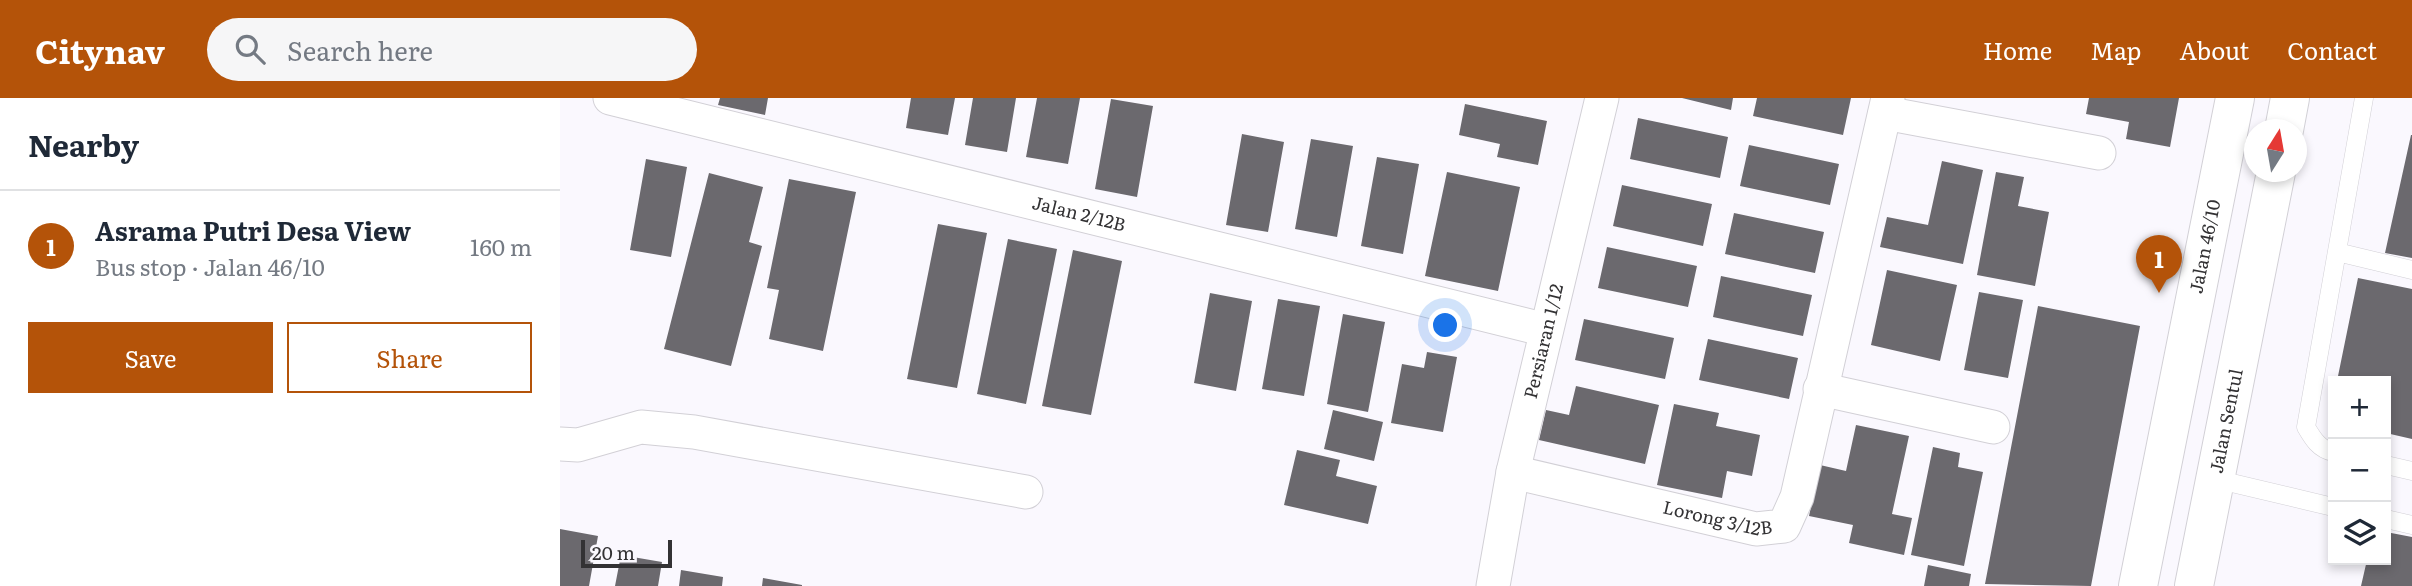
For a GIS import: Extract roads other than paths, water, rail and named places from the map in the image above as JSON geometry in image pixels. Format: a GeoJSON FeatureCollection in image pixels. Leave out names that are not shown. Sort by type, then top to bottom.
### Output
{"type":"FeatureCollection","features":[{"type":"Feature","properties":{"kind":"main road","name":"Jalan 46/10"},"geometry":{"type":"LineString","coordinates":[[2138,586],[2235,98]]}},
{"type":"Feature","properties":{"kind":"main road"},"geometry":{"type":"LineString","coordinates":[[2286,119],[2290,98]]}},
{"type":"Feature","properties":{"kind":"main road","name":"Jalan Sentul"},"geometry":{"type":"LineString","coordinates":[[2194,586],[2274,182]]}},
{"type":"Feature","properties":{"kind":"street","name":"Jalan 2/12B"},"geometry":{"type":"LineString","coordinates":[[610,98],[1546,330]]}},
{"type":"Feature","properties":{"kind":"street","name":"Persiaran 1/12"},"geometry":{"type":"LineString","coordinates":[[1493,586],[1513,472],[1602,98]]}},
{"type":"Feature","properties":{"kind":"street","name":"Lorong 3/12B"},"geometry":{"type":"LineString","coordinates":[[1513,472],[1756,529],[1784,526],[1797,497],[1887,106],[2099,153]]}},
{"type":"Feature","properties":{"kind":"street"},"geometry":{"type":"LineString","coordinates":[[1820,388],[1993,427]]}},
{"type":"Feature","properties":{"kind":"street"},"geometry":{"type":"LineString","coordinates":[[560,444],[578,445],[642,427],[694,432],[1026,492]]}},
{"type":"Feature","properties":{"kind":"lane"},"geometry":{"type":"LineString","coordinates":[[2328,451],[2314,441],[2306,427],[2364,98]]}},
{"type":"Feature","properties":{"kind":"lane"},"geometry":{"type":"LineString","coordinates":[[2337,252],[2412,270]]}},
{"type":"Feature","properties":{"kind":"lane"},"geometry":{"type":"LineString","coordinates":[[2391,466],[2412,471]]}},
{"type":"Feature","properties":{"kind":"lane"},"geometry":{"type":"LineString","coordinates":[[2215,479],[2328,506]]}},
{"type":"Feature","properties":{"kind":"lane"},"geometry":{"type":"LineString","coordinates":[[2391,520],[2412,525]]}},
{"type":"Feature","properties":{"kind":"place","name":"Asrama Putri Desa View"},"geometry":{"type":"Point","coordinates":[2159,293]}}]}
